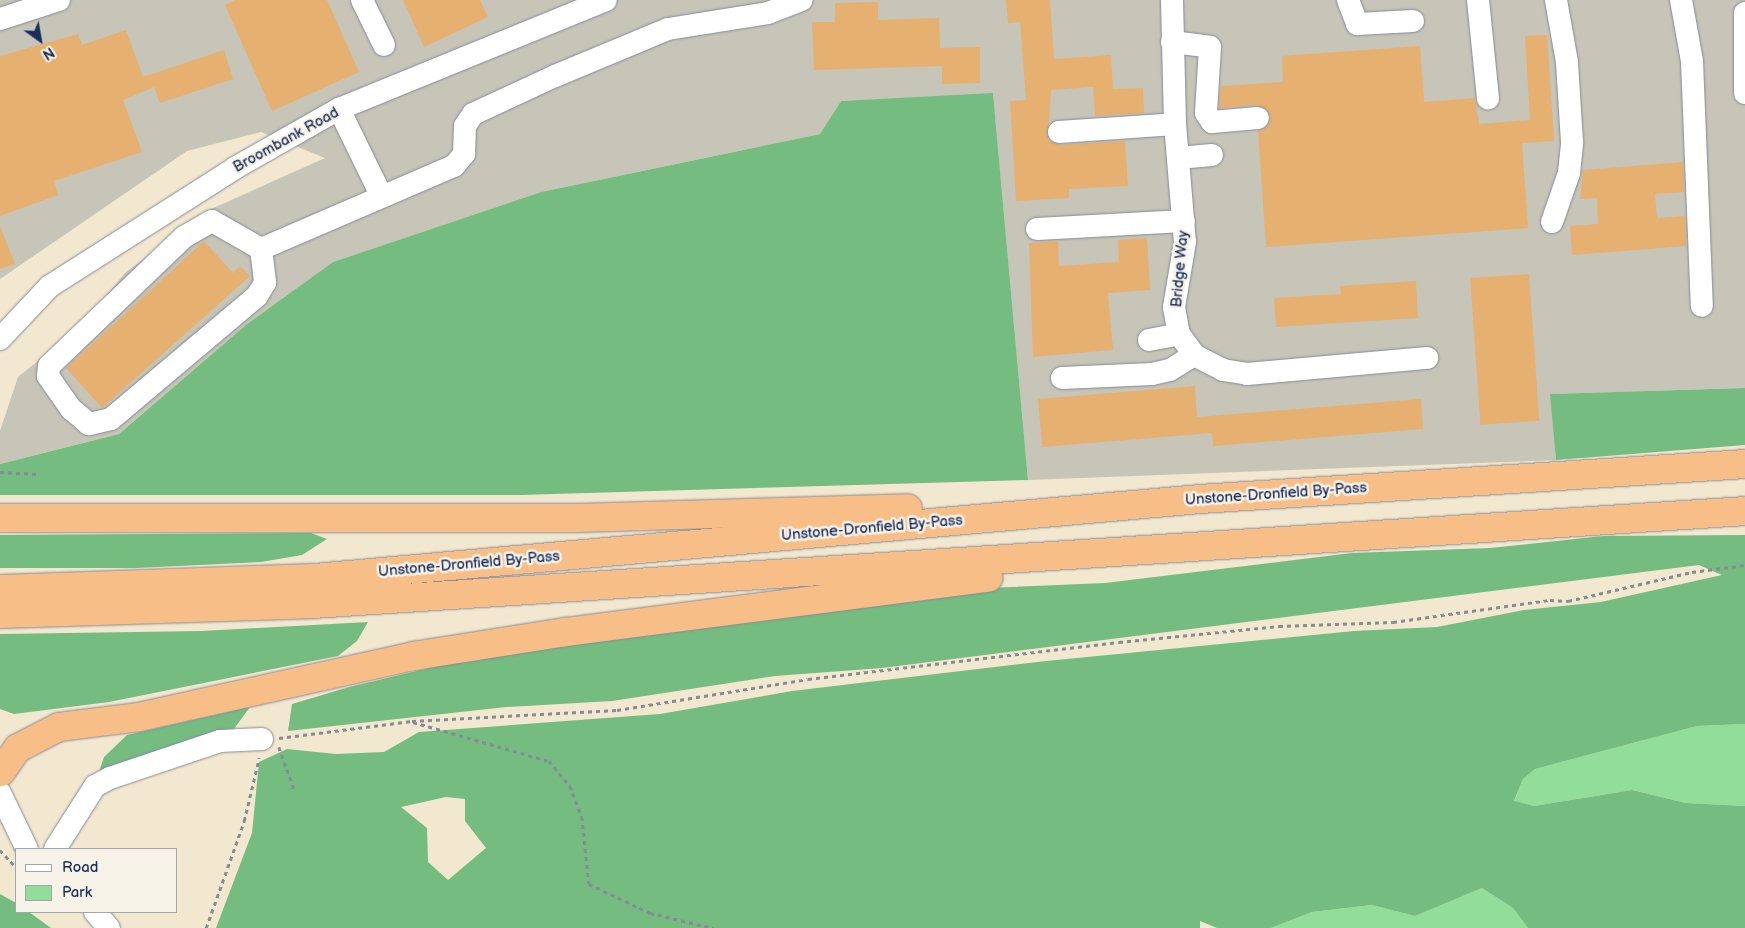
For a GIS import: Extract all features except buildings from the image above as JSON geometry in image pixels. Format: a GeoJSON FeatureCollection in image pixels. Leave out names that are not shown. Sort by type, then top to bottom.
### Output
{"type":"FeatureCollection","features":[{"type":"Feature","properties":{"kind":"highway","name":"Unstone-Dronfield By-Pass"},"geometry":{"type":"LineString","coordinates":[[0,590],[315,578],[1200,499],[1745,464]]}},
{"type":"Feature","properties":{"kind":"highway"},"geometry":{"type":"LineString","coordinates":[[0,518],[578,518],[1200,499]]}},
{"type":"Feature","properties":{"kind":"highway","name":"Unstone-Dronfield By-Pass"},"geometry":{"type":"LineString","coordinates":[[0,614],[312,604],[1745,512]]}},
{"type":"Feature","properties":{"kind":"highway"},"geometry":{"type":"LineString","coordinates":[[1,783],[18,748],[59,727],[139,717],[414,656],[564,632],[975,580],[1143,552]]}},
{"type":"Feature","properties":{"kind":"street"},"geometry":{"type":"LineString","coordinates":[[0,19],[59,0]]}},
{"type":"Feature","properties":{"kind":"street"},"geometry":{"type":"LineString","coordinates":[[362,0],[384,45]]}},
{"type":"Feature","properties":{"kind":"street","name":"Broombank Road"},"geometry":{"type":"LineString","coordinates":[[0,339],[50,286],[235,168],[339,110],[606,0]]}},
{"type":"Feature","properties":{"kind":"street"},"geometry":{"type":"LineString","coordinates":[[261,249],[381,195],[454,166],[464,154],[465,126],[481,110],[668,29],[768,13],[802,0]]}},
{"type":"Feature","properties":{"kind":"street","name":"Bridge Way"},"geometry":{"type":"LineString","coordinates":[[1172,0],[1175,124],[1184,221],[1182,273],[1174,307],[1179,334],[1194,355],[1223,370],[1247,374],[1427,358]]}},
{"type":"Feature","properties":{"kind":"street"},"geometry":{"type":"LineString","coordinates":[[1348,0],[1357,24],[1413,21]]}},
{"type":"Feature","properties":{"kind":"street"},"geometry":{"type":"LineString","coordinates":[[1478,0],[1488,98]]}},
{"type":"Feature","properties":{"kind":"street"},"geometry":{"type":"LineString","coordinates":[[1552,222],[1569,173],[1572,142],[1567,62],[1556,0]]}},
{"type":"Feature","properties":{"kind":"street"},"geometry":{"type":"LineString","coordinates":[[1681,0],[1692,61],[1702,306]]}},
{"type":"Feature","properties":{"kind":"street"},"geometry":{"type":"LineString","coordinates":[[1745,14],[1745,93]]}},
{"type":"Feature","properties":{"kind":"street"},"geometry":{"type":"LineString","coordinates":[[1172,42],[1210,47],[1206,113],[1212,122],[1258,118]]}},
{"type":"Feature","properties":{"kind":"street"},"geometry":{"type":"LineString","coordinates":[[339,110],[381,195]]}},
{"type":"Feature","properties":{"kind":"street"},"geometry":{"type":"LineString","coordinates":[[1059,132],[1175,124]]}},
{"type":"Feature","properties":{"kind":"street"},"geometry":{"type":"LineString","coordinates":[[1178,158],[1212,156]]}},
{"type":"Feature","properties":{"kind":"street"},"geometry":{"type":"LineString","coordinates":[[212,221],[261,249],[265,283],[226,323],[194,345],[111,419],[89,424],[71,409],[48,376],[49,366],[184,237],[212,221]]}},
{"type":"Feature","properties":{"kind":"street"},"geometry":{"type":"LineString","coordinates":[[1037,229],[1184,221]]}},
{"type":"Feature","properties":{"kind":"street"},"geometry":{"type":"LineString","coordinates":[[1150,340],[1179,334]]}},
{"type":"Feature","properties":{"kind":"street"},"geometry":{"type":"LineString","coordinates":[[1062,378],[1152,374],[1170,370],[1194,355]]}},
{"type":"Feature","properties":{"kind":"street"},"geometry":{"type":"LineString","coordinates":[[56,848],[95,786],[110,778],[220,741],[268,739]]}},
{"type":"Feature","properties":{"kind":"street"},"geometry":{"type":"LineString","coordinates":[[1,783],[26,848]]}},
{"type":"Feature","properties":{"kind":"street"},"geometry":{"type":"LineString","coordinates":[[0,834],[24,848]]}},
{"type":"Feature","properties":{"kind":"street"},"geometry":{"type":"LineString","coordinates":[[96,913],[110,928]]}},
{"type":"Feature","properties":{"kind":"path"},"geometry":{"type":"LineString","coordinates":[[0,472],[39,474]]}},
{"type":"Feature","properties":{"kind":"path"},"geometry":{"type":"LineString","coordinates":[[268,739],[412,721],[616,710],[808,679],[1119,642],[1279,626],[1393,622],[1550,600],[1568,601],[1692,572],[1745,565]]}},
{"type":"Feature","properties":{"kind":"path"},"geometry":{"type":"LineString","coordinates":[[412,721],[549,761],[570,786],[582,817],[589,884],[650,913],[713,928]]}},
{"type":"Feature","properties":{"kind":"path"},"geometry":{"type":"LineString","coordinates":[[268,739],[294,789]]}},
{"type":"Feature","properties":{"kind":"path"},"geometry":{"type":"LineString","coordinates":[[206,928],[244,820],[268,739]]}},
{"type":"Feature","properties":{"kind":"path"},"geometry":{"type":"LineString","coordinates":[[0,850],[15,866]]}},
{"type":"Feature","properties":{"kind":"shaded area"},"geometry":{"type":"Polygon","coordinates":[[[0,0],[1745,0],[1745,388],[1551,394],[1556,460],[1028,480],[993,94],[841,101],[820,134],[541,192],[333,262],[247,324],[119,434],[0,464],[0,431],[18,377],[81,326],[125,273],[209,210],[325,158],[261,132],[187,151],[0,279],[0,0]]]}},
{"type":"Feature","properties":{"kind":"green space"},"geometry":{"type":"Polygon","coordinates":[[[993,93],[1028,480],[520,495],[0,495],[0,464],[119,434],[247,324],[333,262],[541,192],[820,134],[841,101],[993,93]]]}},
{"type":"Feature","properties":{"kind":"green space"},"geometry":{"type":"Polygon","coordinates":[[[1745,388],[1745,445],[1556,460],[1550,394],[1745,388]]]}},
{"type":"Feature","properties":{"kind":"green space"},"geometry":{"type":"Polygon","coordinates":[[[311,533],[327,539],[302,555],[261,562],[136,568],[0,568],[0,535],[311,533]]]}},
{"type":"Feature","properties":{"kind":"green space"},"geometry":{"type":"Polygon","coordinates":[[[1745,535],[1745,724],[1697,726],[1535,769],[1523,779],[1514,801],[1534,806],[1632,790],[1686,803],[1745,806],[1745,928],[1528,928],[1513,908],[1482,888],[1415,916],[1372,905],[1312,912],[1271,928],[1217,928],[1200,921],[1200,928],[216,928],[252,833],[259,762],[287,749],[336,754],[384,752],[419,732],[660,714],[792,691],[1046,661],[1354,631],[1437,627],[1524,610],[1601,602],[1722,575],[1699,565],[882,668],[775,676],[612,701],[506,707],[288,731],[292,704],[349,687],[459,661],[988,588],[1105,583],[1352,553],[1490,548],[1603,536],[1745,535]],[[446,797],[401,807],[427,828],[428,862],[448,880],[486,848],[465,821],[465,799],[446,797]]]}},
{"type":"Feature","properties":{"kind":"green space"},"geometry":{"type":"Polygon","coordinates":[[[368,622],[357,641],[338,656],[109,702],[14,714],[0,709],[0,634],[202,631],[368,622]]]}},
{"type":"Feature","properties":{"kind":"green space"},"geometry":{"type":"Polygon","coordinates":[[[250,707],[228,737],[97,778],[104,757],[127,735],[250,707]]]}},
{"type":"Feature","properties":{"kind":"green space"},"geometry":{"type":"Polygon","coordinates":[[[1745,724],[1745,806],[1686,803],[1632,790],[1534,806],[1514,802],[1523,779],[1535,769],[1697,726],[1745,724]]]}},
{"type":"Feature","properties":{"kind":"green space"},"geometry":{"type":"Polygon","coordinates":[[[1482,888],[1513,908],[1528,928],[1271,928],[1312,912],[1372,905],[1415,916],[1482,888]]]}},
{"type":"Feature","properties":{"kind":"green space"},"geometry":{"type":"Polygon","coordinates":[[[0,894],[15,902],[15,913],[30,913],[51,928],[0,928],[0,894]]]}}]}
